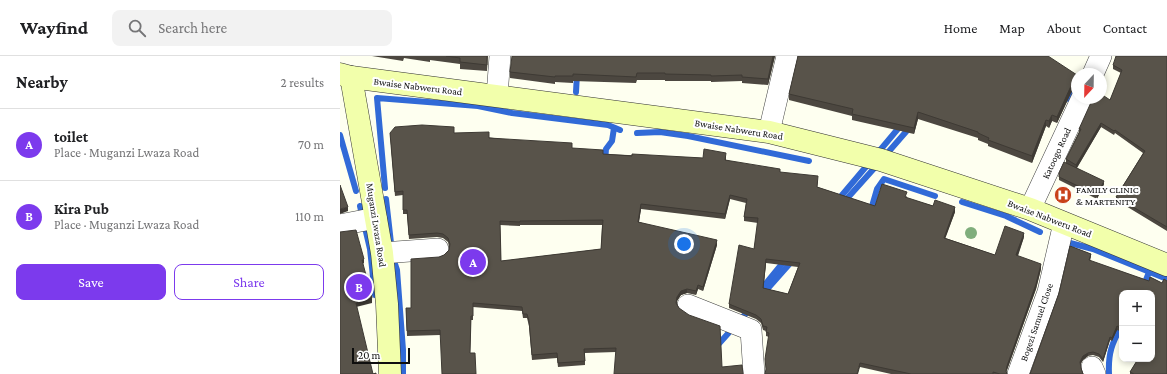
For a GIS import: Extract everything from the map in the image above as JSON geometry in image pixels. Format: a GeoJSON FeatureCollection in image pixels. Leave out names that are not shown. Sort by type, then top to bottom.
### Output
{"type":"FeatureCollection","features":[{"type":"Feature","properties":{"kind":"main road","name":"Bwaise Nabweru Road"},"geometry":{"type":"LineString","coordinates":[[345,76],[769,132],[881,160],[1030,209],[1167,265]]}},
{"type":"Feature","properties":{"kind":"main road","name":"Muganzi Lwaza Road"},"geometry":{"type":"LineString","coordinates":[[345,76],[376,218],[382,253],[387,304],[390,374]]}},
{"type":"Feature","properties":{"kind":"street"},"geometry":{"type":"LineString","coordinates":[[497,96],[500,56]]}},
{"type":"Feature","properties":{"kind":"street"},"geometry":{"type":"LineString","coordinates":[[769,132],[786,56]]}},
{"type":"Feature","properties":{"kind":"street"},"geometry":{"type":"LineString","coordinates":[[1096,68],[1102,56]]}},
{"type":"Feature","properties":{"kind":"street","name":"Katoogo Road"},"geometry":{"type":"LineString","coordinates":[[1030,209],[1079,104]]}},
{"type":"Feature","properties":{"kind":"street"},"geometry":{"type":"LineString","coordinates":[[340,225],[376,218]]}},
{"type":"Feature","properties":{"kind":"street","name":"Bogezi Samuel Close"},"geometry":{"type":"LineString","coordinates":[[1018,374],[1048,292],[1064,223]]}},
{"type":"Feature","properties":{"kind":"street"},"geometry":{"type":"LineString","coordinates":[[382,253],[438,249]]}},
{"type":"Feature","properties":{"kind":"street"},"geometry":{"type":"LineString","coordinates":[[688,305],[751,330],[754,374]]}},
{"type":"Feature","properties":{"kind":"building"},"geometry":{"type":"Polygon","coordinates":[[[446,56],[487,56],[487,65],[460,62],[460,58],[446,56]]]}},
{"type":"Feature","properties":{"kind":"building"},"geometry":{"type":"Polygon","coordinates":[[[512,56],[773,56],[768,79],[742,77],[742,75],[711,76],[665,73],[637,73],[636,77],[573,74],[573,76],[555,77],[510,72],[512,56]]]}},
{"type":"Feature","properties":{"kind":"building"},"geometry":{"type":"Polygon","coordinates":[[[798,56],[1048,56],[1071,71],[1071,86],[1057,117],[1052,115],[1049,121],[1046,120],[1032,156],[988,140],[989,138],[978,132],[918,112],[914,128],[852,114],[853,109],[789,94],[798,56]]]}},
{"type":"Feature","properties":{"kind":"building"},"geometry":{"type":"Polygon","coordinates":[[[1116,56],[1167,56],[1167,227],[1116,197],[1145,151],[1115,130],[1114,131],[1101,123],[1076,165],[1066,159],[1081,129],[1079,129],[1090,104],[1107,104],[1107,98],[1110,100],[1122,70],[1113,65],[1116,56]]]}},
{"type":"Feature","properties":{"kind":"building"},"geometry":{"type":"Polygon","coordinates":[[[422,125],[454,127],[454,133],[489,132],[489,138],[572,143],[572,148],[603,150],[603,154],[703,158],[704,149],[726,153],[725,160],[780,169],[780,172],[818,176],[817,187],[875,206],[882,184],[907,192],[905,197],[933,206],[935,200],[955,207],[944,238],[995,255],[1005,226],[1024,233],[1016,255],[1041,264],[1036,284],[1007,366],[1007,374],[993,372],[993,374],[911,374],[860,363],[857,374],[765,374],[765,359],[769,333],[766,332],[767,327],[763,326],[761,319],[756,315],[729,304],[739,245],[754,249],[758,218],[744,217],[747,199],[730,195],[725,214],[641,204],[638,222],[717,240],[703,287],[698,285],[696,291],[687,289],[681,291],[677,297],[676,303],[679,308],[689,315],[720,326],[722,367],[742,365],[743,374],[614,374],[616,348],[584,349],[585,361],[558,363],[557,353],[532,355],[529,321],[527,314],[523,314],[522,307],[473,303],[473,316],[471,316],[470,353],[475,353],[476,374],[442,374],[440,330],[407,331],[406,308],[411,308],[411,259],[439,257],[444,255],[449,250],[450,244],[448,238],[443,234],[409,235],[407,210],[403,210],[403,191],[395,192],[390,133],[395,127],[422,125]],[[603,220],[500,221],[501,261],[601,249],[603,220]],[[766,259],[763,288],[788,294],[800,263],[766,259]]]}},
{"type":"Feature","properties":{"kind":"building"},"geometry":{"type":"Polygon","coordinates":[[[1064,162],[1104,181],[1097,195],[1059,177],[1059,173],[1064,162]]]}},
{"type":"Feature","properties":{"kind":"building"},"geometry":{"type":"Polygon","coordinates":[[[340,185],[348,207],[340,209],[340,185]]]}},
{"type":"Feature","properties":{"kind":"building"},"geometry":{"type":"Polygon","coordinates":[[[356,230],[372,298],[356,303],[373,374],[340,374],[340,232],[356,230]]]}},
{"type":"Feature","properties":{"kind":"building"},"geometry":{"type":"Polygon","coordinates":[[[1070,246],[1091,254],[1089,260],[1149,281],[1150,277],[1162,283],[1164,279],[1167,281],[1167,374],[1134,374],[1130,372],[1136,362],[1155,362],[1155,290],[1119,290],[1119,327],[1117,326],[1112,338],[1110,337],[1103,359],[1099,354],[1093,352],[1083,356],[1080,362],[1083,374],[1030,374],[1059,293],[1070,246]]]}},
{"type":"Feature","properties":{"kind":"waterway"},"geometry":{"type":"LineString","coordinates":[[576,92],[577,74]]}},
{"type":"Feature","properties":{"kind":"waterway"},"geometry":{"type":"LineString","coordinates":[[385,188],[377,98],[478,106],[512,113],[608,125],[620,130]]}},
{"type":"Feature","properties":{"kind":"waterway"},"geometry":{"type":"LineString","coordinates":[[876,155],[902,124]]}},
{"type":"Feature","properties":{"kind":"waterway"},"geometry":{"type":"LineString","coordinates":[[884,157],[911,126]]}},
{"type":"Feature","properties":{"kind":"waterway"},"geometry":{"type":"LineString","coordinates":[[605,162],[606,149],[612,141],[614,128]]}},
{"type":"Feature","properties":{"kind":"waterway"},"geometry":{"type":"LineString","coordinates":[[637,133],[660,132],[688,136],[809,161]]}},
{"type":"Feature","properties":{"kind":"waterway"},"geometry":{"type":"LineString","coordinates":[[340,135],[356,191]]}},
{"type":"Feature","properties":{"kind":"waterway"},"geometry":{"type":"LineString","coordinates":[[837,201],[870,162]]}},
{"type":"Feature","properties":{"kind":"waterway"},"geometry":{"type":"LineString","coordinates":[[843,203],[878,164]]}},
{"type":"Feature","properties":{"kind":"waterway"},"geometry":{"type":"LineString","coordinates":[[870,213],[877,189],[884,179],[935,196]]}},
{"type":"Feature","properties":{"kind":"waterway"},"geometry":{"type":"LineString","coordinates":[[386,199],[391,243]]}},
{"type":"Feature","properties":{"kind":"waterway"},"geometry":{"type":"LineString","coordinates":[[962,202],[1006,216],[1040,232]]}},
{"type":"Feature","properties":{"kind":"waterway"},"geometry":{"type":"LineString","coordinates":[[360,206],[370,249],[375,295]]}},
{"type":"Feature","properties":{"kind":"waterway"},"geometry":{"type":"LineString","coordinates":[[1067,249],[1070,243],[1093,249],[1167,279]]}},
{"type":"Feature","properties":{"kind":"waterway"},"geometry":{"type":"LineString","coordinates":[[759,292],[786,259]]}},
{"type":"Feature","properties":{"kind":"waterway"},"geometry":{"type":"LineString","coordinates":[[762,295],[793,260]]}},
{"type":"Feature","properties":{"kind":"waterway"},"geometry":{"type":"LineString","coordinates":[[394,261],[397,270],[403,350],[403,374]]}},
{"type":"Feature","properties":{"kind":"waterway"},"geometry":{"type":"LineString","coordinates":[[1142,290],[1149,272]]}},
{"type":"Feature","properties":{"kind":"waterway"},"geometry":{"type":"LineString","coordinates":[[716,347],[750,309]]}},
{"type":"Feature","properties":{"kind":"waterway"},"geometry":{"type":"LineString","coordinates":[[1109,374],[1111,348],[1122,326]]}},
{"type":"Feature","properties":{"kind":"place","name":"FAMILY CLINIC & MARTENITY"},"geometry":{"type":"Point","coordinates":[1063,195]}},
{"type":"Feature","properties":{"kind":"place","name":"toilet"},"geometry":{"type":"Point","coordinates":[473,262]}},
{"type":"Feature","properties":{"kind":"place","name":"Kira Pub"},"geometry":{"type":"Point","coordinates":[359,287]}}]}
